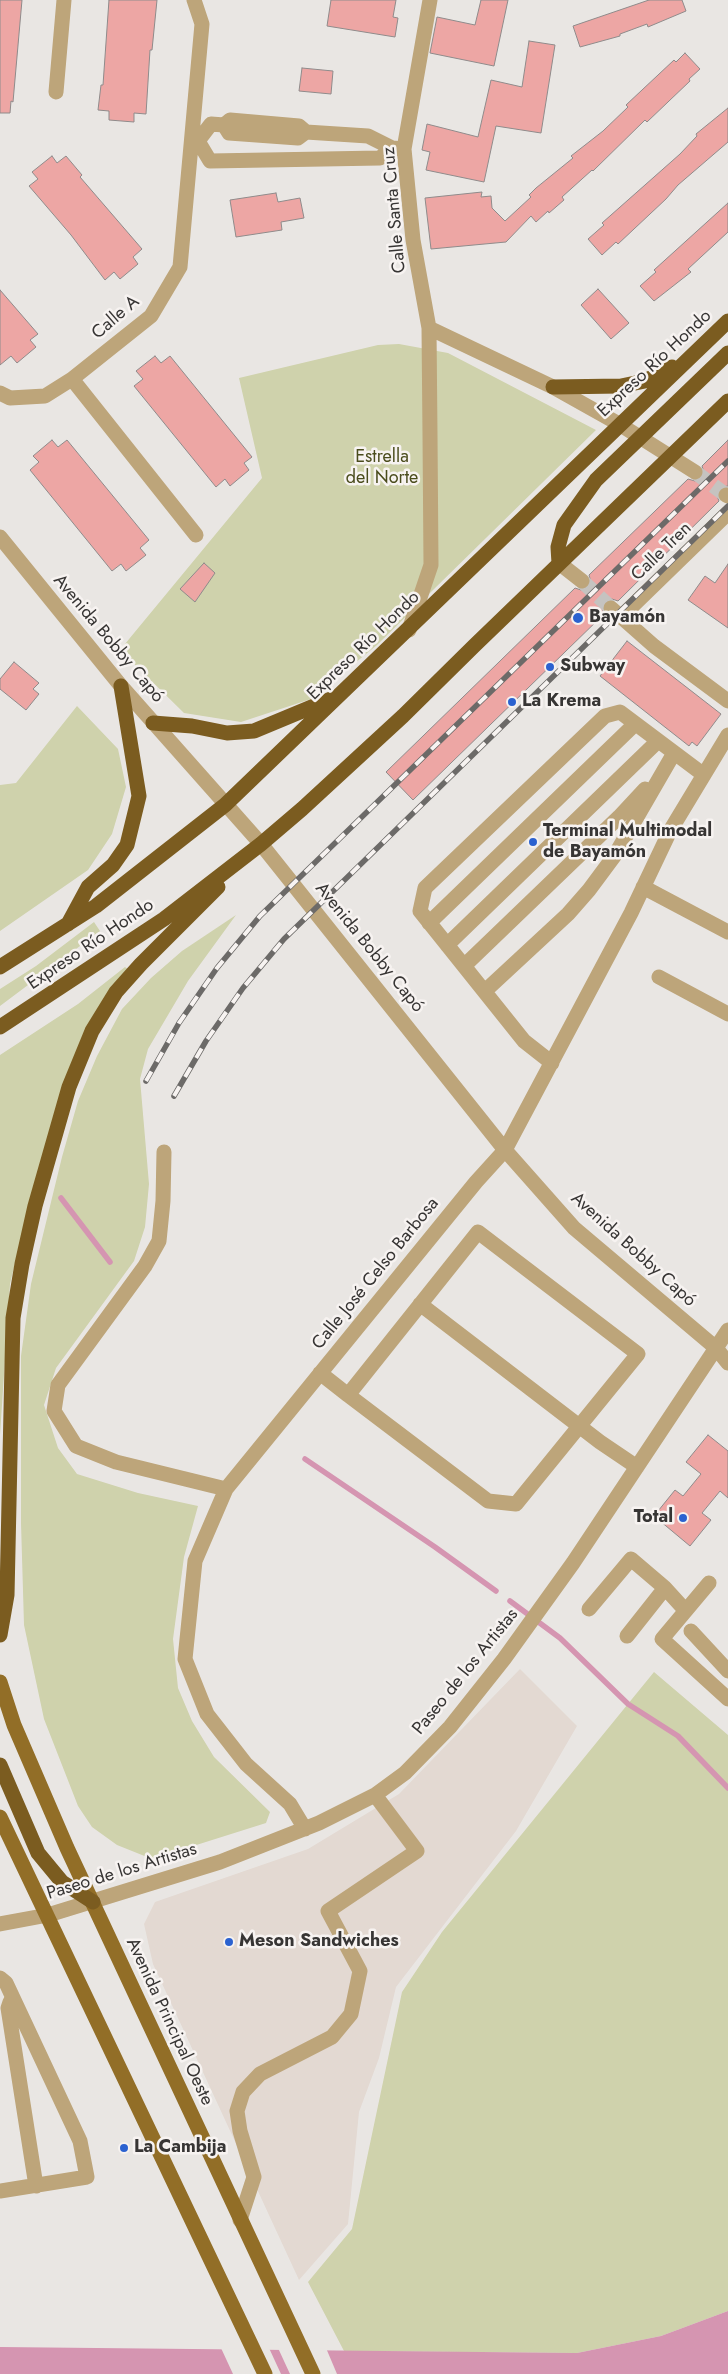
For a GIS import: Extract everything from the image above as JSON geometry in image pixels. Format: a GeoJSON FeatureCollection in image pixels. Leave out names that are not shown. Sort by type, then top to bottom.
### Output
{"type":"FeatureCollection","features":[{"type":"Feature","properties":{"kind":"highway","name":"Expreso Río Hondo"},"geometry":{"type":"LineString","coordinates":[[0,967],[96,906],[225,805],[513,530],[619,424],[728,321]]}},
{"type":"Feature","properties":{"kind":"highway"},"geometry":{"type":"LineString","coordinates":[[559,563],[558,547],[564,525],[596,480],[728,353]]}},
{"type":"Feature","properties":{"kind":"highway"},"geometry":{"type":"LineString","coordinates":[[553,388],[621,386],[645,381],[691,356]]}},
{"type":"Feature","properties":{"kind":"highway","name":"Expreso Río Hondo"},"geometry":{"type":"LineString","coordinates":[[0,1027],[164,919],[261,844],[403,716],[559,563],[673,457],[728,402]]}},
{"type":"Feature","properties":{"kind":"highway"},"geometry":{"type":"LineString","coordinates":[[68,925],[88,886],[113,865],[127,845],[139,796],[121,686]]}},
{"type":"Feature","properties":{"kind":"highway"},"geometry":{"type":"LineString","coordinates":[[153,723],[192,726],[227,733],[254,731],[340,695]]}},
{"type":"Feature","properties":{"kind":"highway"},"geometry":{"type":"LineString","coordinates":[[0,1635],[7,1595],[13,1318],[22,1264],[35,1206],[69,1087],[92,1031],[116,992],[141,964],[261,844]]}},
{"type":"Feature","properties":{"kind":"highway"},"geometry":{"type":"LineString","coordinates":[[0,1765],[38,1853],[62,1882],[93,1902]]}},
{"type":"Feature","properties":{"kind":"main road","name":"Avenida Principal Oeste"},"geometry":{"type":"LineString","coordinates":[[0,1682],[14,1725],[42,1794],[313,2374]]}},
{"type":"Feature","properties":{"kind":"main road"},"geometry":{"type":"LineString","coordinates":[[0,1817],[265,2374]]}},
{"type":"Feature","properties":{"kind":"street"},"geometry":{"type":"LineString","coordinates":[[56,92],[64,0]]}},
{"type":"Feature","properties":{"kind":"street","name":"Calle A"},"geometry":{"type":"LineString","coordinates":[[0,393],[10,398],[45,396],[72,379],[151,316],[180,267],[195,141],[202,24],[194,0]]}},
{"type":"Feature","properties":{"kind":"street","name":"Calle Santa Cruz"},"geometry":{"type":"LineString","coordinates":[[409,630],[430,565],[429,328],[398,149],[430,0]]}},
{"type":"Feature","properties":{"kind":"street"},"geometry":{"type":"LineString","coordinates":[[230,120],[299,126],[306,132],[368,136],[398,149],[380,158],[210,160],[195,141],[211,124],[224,125],[230,120]]}},
{"type":"Feature","properties":{"kind":"street"},"geometry":{"type":"LineString","coordinates":[[429,328],[553,388],[619,424],[695,472]]}},
{"type":"Feature","properties":{"kind":"street"},"geometry":{"type":"LineString","coordinates":[[72,379],[196,535]]}},
{"type":"Feature","properties":{"kind":"street","name":"Calle Tren"},"geometry":{"type":"LineString","coordinates":[[728,513],[616,612],[654,646],[728,701]]}},
{"type":"Feature","properties":{"kind":"street","name":"Avenida Bobby Capó"},"geometry":{"type":"LineString","coordinates":[[0,537],[121,686],[261,844],[505,1150],[574,1228],[716,1348],[728,1363]]}},
{"type":"Feature","properties":{"kind":"street"},"geometry":{"type":"LineString","coordinates":[[559,563],[582,581]]}},
{"type":"Feature","properties":{"kind":"street"},"geometry":{"type":"LineString","coordinates":[[552,1062],[524,1041],[420,911],[425,888],[605,716],[620,712],[704,775]]}},
{"type":"Feature","properties":{"kind":"street"},"geometry":{"type":"LineString","coordinates":[[429,923],[635,724]]}},
{"type":"Feature","properties":{"kind":"street","name":"Calle José Celso Barbosa"},"geometry":{"type":"LineString","coordinates":[[305,1828],[290,1804],[246,1764],[207,1714],[185,1659],[195,1561],[226,1489],[476,1182],[505,1150],[643,887],[670,831],[728,735]]}},
{"type":"Feature","properties":{"kind":"street"},"geometry":{"type":"LineString","coordinates":[[447,946],[658,741]]}},
{"type":"Feature","properties":{"kind":"street"},"geometry":{"type":"LineString","coordinates":[[464,966],[619,817],[674,753]]}},
{"type":"Feature","properties":{"kind":"street"},"geometry":{"type":"LineString","coordinates":[[485,991],[590,890],[616,855],[674,753]]}},
{"type":"Feature","properties":{"kind":"street"},"geometry":{"type":"LineString","coordinates":[[643,887],[728,932]]}},
{"type":"Feature","properties":{"kind":"street"},"geometry":{"type":"LineString","coordinates":[[659,977],[728,1014]]}},
{"type":"Feature","properties":{"kind":"street"},"geometry":{"type":"LineString","coordinates":[[164,1152],[163,1201],[159,1241],[145,1266],[58,1385],[54,1410],[76,1446],[116,1462],[226,1489]]}},
{"type":"Feature","properties":{"kind":"street"},"geometry":{"type":"LineString","coordinates":[[320,1373],[348,1395],[488,1501],[516,1504],[638,1354],[478,1232],[348,1395]]}},
{"type":"Feature","properties":{"kind":"street"},"geometry":{"type":"LineString","coordinates":[[420,1304],[637,1468]]}},
{"type":"Feature","properties":{"kind":"street","name":"Paseo de los Artistas"},"geometry":{"type":"LineString","coordinates":[[0,1924],[48,1915],[220,1862],[305,1828],[375,1795],[405,1773],[450,1727],[504,1659],[573,1563],[728,1330]]}},
{"type":"Feature","properties":{"kind":"street"},"geometry":{"type":"LineString","coordinates":[[589,1610],[631,1559],[664,1588],[685,1610]]}},
{"type":"Feature","properties":{"kind":"street"},"geometry":{"type":"LineString","coordinates":[[709,1583],[662,1638],[728,1698]]}},
{"type":"Feature","properties":{"kind":"street"},"geometry":{"type":"LineString","coordinates":[[627,1636],[664,1588]]}},
{"type":"Feature","properties":{"kind":"street"},"geometry":{"type":"LineString","coordinates":[[691,1631],[728,1671]]}},
{"type":"Feature","properties":{"kind":"street"},"geometry":{"type":"LineString","coordinates":[[240,2220],[254,2177],[236,2111],[244,2092],[260,2074],[332,2036],[351,2014],[360,1971],[328,1910],[417,1851],[375,1795]]}},
{"type":"Feature","properties":{"kind":"street"},"geometry":{"type":"LineString","coordinates":[[0,1978],[6,1983],[80,2141],[87,2177],[0,2191]]}},
{"type":"Feature","properties":{"kind":"street"},"geometry":{"type":"LineString","coordinates":[[11,1997],[8,2008],[36,2186]]}},
{"type":"Feature","properties":{"kind":"shaded area"},"geometry":{"type":"Polygon","coordinates":[[[520,1669],[577,1726],[516,1831],[396,1987],[379,2058],[359,2112],[348,2224],[299,2280],[153,1964],[144,1924],[155,1902],[308,1849],[399,1794],[520,1669]]]}},
{"type":"Feature","properties":{"kind":"shaded area"},"geometry":{"type":"Polygon","coordinates":[[[728,2311],[728,2374],[0,2374],[0,2347],[577,2353],[661,2336],[728,2311]]]}},
{"type":"Feature","properties":{"kind":"green space","name":"Estrella del Norte"},"geometry":{"type":"Polygon","coordinates":[[[399,344],[448,353],[596,430],[377,645],[311,699],[241,722],[184,713],[120,650],[262,478],[239,378],[378,345],[399,344]]]}},
{"type":"Feature","properties":{"kind":"green space"},"geometry":{"type":"Polygon","coordinates":[[[77,706],[118,749],[126,787],[112,834],[88,870],[0,931],[0,785],[16,783],[77,706]]]}},
{"type":"Feature","properties":{"kind":"green space"},"geometry":{"type":"Polygon","coordinates":[[[236,915],[188,981],[148,1049],[140,1079],[149,1184],[145,1227],[134,1261],[56,1368],[44,1405],[58,1448],[77,1474],[138,1493],[198,1506],[184,1557],[173,1639],[178,1688],[192,1721],[214,1757],[270,1812],[266,1823],[152,1859],[117,1845],[92,1827],[78,1806],[44,1719],[24,1625],[21,1523],[21,1356],[31,1284],[62,1157],[78,1101],[97,1056],[122,1009],[151,978],[182,951],[236,915]]]}},
{"type":"Feature","properties":{"kind":"green space"},"geometry":{"type":"Polygon","coordinates":[[[94,922],[100,931],[0,1006],[0,989],[36,966],[94,922]]]}},
{"type":"Feature","properties":{"kind":"green space"},"geometry":{"type":"Polygon","coordinates":[[[125,967],[129,970],[114,988],[24,1225],[10,1284],[0,1435],[0,1055],[78,1004],[125,967]]]}},
{"type":"Feature","properties":{"kind":"green space"},"geometry":{"type":"Polygon","coordinates":[[[654,1672],[728,1735],[728,2311],[661,2336],[577,2353],[344,2351],[308,2282],[352,2229],[402,1992],[442,1932],[654,1672]]]}},
{"type":"Feature","properties":{"kind":"pier"},"geometry":{"type":"Polygon","coordinates":[[[221,2348],[269,2348],[281,2374],[233,2374],[221,2348]]]}},
{"type":"Feature","properties":{"kind":"pier"},"geometry":{"type":"Polygon","coordinates":[[[278,2348],[326,2348],[337,2374],[290,2374],[278,2348]]]}},
{"type":"Feature","properties":{"kind":"building"},"geometry":{"type":"Polygon","coordinates":[[[0,0],[22,0],[13,102],[11,101],[10,113],[0,113],[0,0]]]}},
{"type":"Feature","properties":{"kind":"building"},"geometry":{"type":"Polygon","coordinates":[[[109,0],[157,0],[152,50],[150,50],[146,114],[134,113],[134,122],[109,120],[109,111],[98,110],[101,85],[103,85],[109,0]]]}},
{"type":"Feature","properties":{"kind":"building"},"geometry":{"type":"Polygon","coordinates":[[[331,0],[396,0],[393,17],[398,18],[395,37],[327,26],[331,0]]]}},
{"type":"Feature","properties":{"kind":"building"},"geometry":{"type":"Polygon","coordinates":[[[481,0],[508,0],[494,66],[430,53],[437,17],[475,25],[481,0]]]}},
{"type":"Feature","properties":{"kind":"building"},"geometry":{"type":"Polygon","coordinates":[[[649,0],[682,0],[686,11],[648,27],[647,24],[620,34],[620,36],[580,47],[573,26],[649,0]]]}},
{"type":"Feature","properties":{"kind":"building"},"geometry":{"type":"Polygon","coordinates":[[[529,41],[555,45],[541,133],[496,126],[484,182],[426,170],[430,152],[422,150],[427,124],[478,137],[491,80],[522,87],[529,41]]]}},
{"type":"Feature","properties":{"kind":"building"},"geometry":{"type":"Polygon","coordinates":[[[685,53],[700,69],[689,79],[690,81],[647,122],[645,120],[593,171],[562,197],[564,200],[549,213],[548,211],[536,222],[531,216],[506,242],[431,249],[425,198],[482,192],[481,197],[491,196],[492,208],[505,221],[531,197],[529,195],[536,188],[573,158],[571,156],[603,131],[628,107],[626,105],[674,60],[676,62],[685,53]]]}},
{"type":"Feature","properties":{"kind":"building"},"geometry":{"type":"Polygon","coordinates":[[[302,68],[333,71],[331,94],[299,91],[302,68]]]}},
{"type":"Feature","properties":{"kind":"building"},"geometry":{"type":"Polygon","coordinates":[[[728,108],[728,142],[678,185],[666,199],[618,244],[616,242],[602,255],[588,239],[604,225],[602,223],[680,154],[697,136],[696,134],[728,108]]]}},
{"type":"Feature","properties":{"kind":"building"},"geometry":{"type":"Polygon","coordinates":[[[52,156],[57,163],[66,156],[82,175],[80,177],[142,249],[133,257],[138,264],[120,279],[114,272],[105,280],[71,235],[29,186],[38,179],[32,172],[52,156]]]}},
{"type":"Feature","properties":{"kind":"building"},"geometry":{"type":"Polygon","coordinates":[[[276,193],[278,202],[300,198],[304,218],[281,222],[282,230],[236,237],[230,200],[276,193]]]}},
{"type":"Feature","properties":{"kind":"building"},"geometry":{"type":"Polygon","coordinates":[[[728,203],[728,232],[688,269],[691,272],[654,301],[640,286],[656,272],[654,270],[728,203]]]}},
{"type":"Feature","properties":{"kind":"building"},"geometry":{"type":"Polygon","coordinates":[[[598,289],[629,323],[611,339],[581,305],[598,289]]]}},
{"type":"Feature","properties":{"kind":"building"},"geometry":{"type":"Polygon","coordinates":[[[0,290],[38,334],[30,340],[36,347],[17,363],[11,356],[0,365],[0,290]]]}},
{"type":"Feature","properties":{"kind":"building"},"geometry":{"type":"Polygon","coordinates":[[[155,356],[161,363],[170,356],[252,457],[244,463],[249,470],[230,486],[225,479],[216,487],[134,386],[143,379],[136,371],[155,356]]]}},
{"type":"Feature","properties":{"kind":"building"},"geometry":{"type":"Polygon","coordinates":[[[52,440],[58,447],[67,440],[149,540],[140,548],[146,555],[126,571],[121,564],[112,571],[30,470],[39,462],[33,456],[52,440]]]}},
{"type":"Feature","properties":{"kind":"building"},"geometry":{"type":"Polygon","coordinates":[[[728,440],[728,486],[721,487],[718,490],[717,496],[719,501],[618,601],[612,599],[604,601],[602,607],[604,614],[413,800],[386,772],[575,588],[581,590],[589,587],[591,582],[589,575],[688,479],[695,481],[703,477],[702,466],[728,440]]]}},
{"type":"Feature","properties":{"kind":"building"},"geometry":{"type":"Polygon","coordinates":[[[204,563],[215,573],[195,602],[180,589],[204,563]]]}},
{"type":"Feature","properties":{"kind":"building"},"geometry":{"type":"Polygon","coordinates":[[[728,564],[728,628],[688,600],[705,576],[715,583],[728,564]]]}},
{"type":"Feature","properties":{"kind":"building"},"geometry":{"type":"Polygon","coordinates":[[[627,641],[721,714],[697,746],[692,742],[689,746],[600,676],[627,641]]]}},
{"type":"Feature","properties":{"kind":"building"},"geometry":{"type":"Polygon","coordinates":[[[14,662],[39,683],[33,689],[39,694],[26,710],[0,689],[0,679],[14,662]]]}},
{"type":"Feature","properties":{"kind":"building"},"geometry":{"type":"Polygon","coordinates":[[[708,1435],[728,1451],[728,1498],[720,1491],[702,1513],[711,1520],[690,1546],[654,1516],[675,1490],[683,1496],[701,1474],[686,1462],[708,1435]]]}},
{"type":"Feature","properties":{"kind":"waterway"},"geometry":{"type":"LineString","coordinates":[[61,1198],[110,1262]]}},
{"type":"Feature","properties":{"kind":"waterway"},"geometry":{"type":"LineString","coordinates":[[305,1459],[435,1547],[496,1591]]}},
{"type":"Feature","properties":{"kind":"waterway"},"geometry":{"type":"LineString","coordinates":[[510,1601],[560,1638],[628,1704],[678,1736],[728,1788]]}},
{"type":"Feature","properties":{"kind":"tunnel"},"geometry":{"type":"LineString","coordinates":[[695,472],[726,495]]}},
{"type":"Feature","properties":{"kind":"tunnel"},"geometry":{"type":"LineString","coordinates":[[582,581],[611,608]]}},
{"type":"Feature","properties":{"kind":"railway"},"geometry":{"type":"LineString","coordinates":[[146,1081],[179,1023],[217,968],[260,916],[728,461]]}},
{"type":"Feature","properties":{"kind":"railway"},"geometry":{"type":"LineString","coordinates":[[174,1096],[206,1041],[243,988],[284,939],[728,506]]}},
{"type":"Feature","properties":{"kind":"place","name":"Bayamón"},"geometry":{"type":"Point","coordinates":[578,618]}},
{"type":"Feature","properties":{"kind":"place","name":"Subway"},"geometry":{"type":"Point","coordinates":[550,667]}},
{"type":"Feature","properties":{"kind":"place","name":"La Krema"},"geometry":{"type":"Point","coordinates":[512,702]}},
{"type":"Feature","properties":{"kind":"place","name":"Terminal Multimodal de Bayamón"},"geometry":{"type":"Point","coordinates":[533,842]}},
{"type":"Feature","properties":{"kind":"place","name":"Total"},"geometry":{"type":"Point","coordinates":[683,1518]}},
{"type":"Feature","properties":{"kind":"place","name":"Meson Sandwiches"},"geometry":{"type":"Point","coordinates":[229,1942]}},
{"type":"Feature","properties":{"kind":"place","name":"La Cambija"},"geometry":{"type":"Point","coordinates":[124,2148]}}]}
